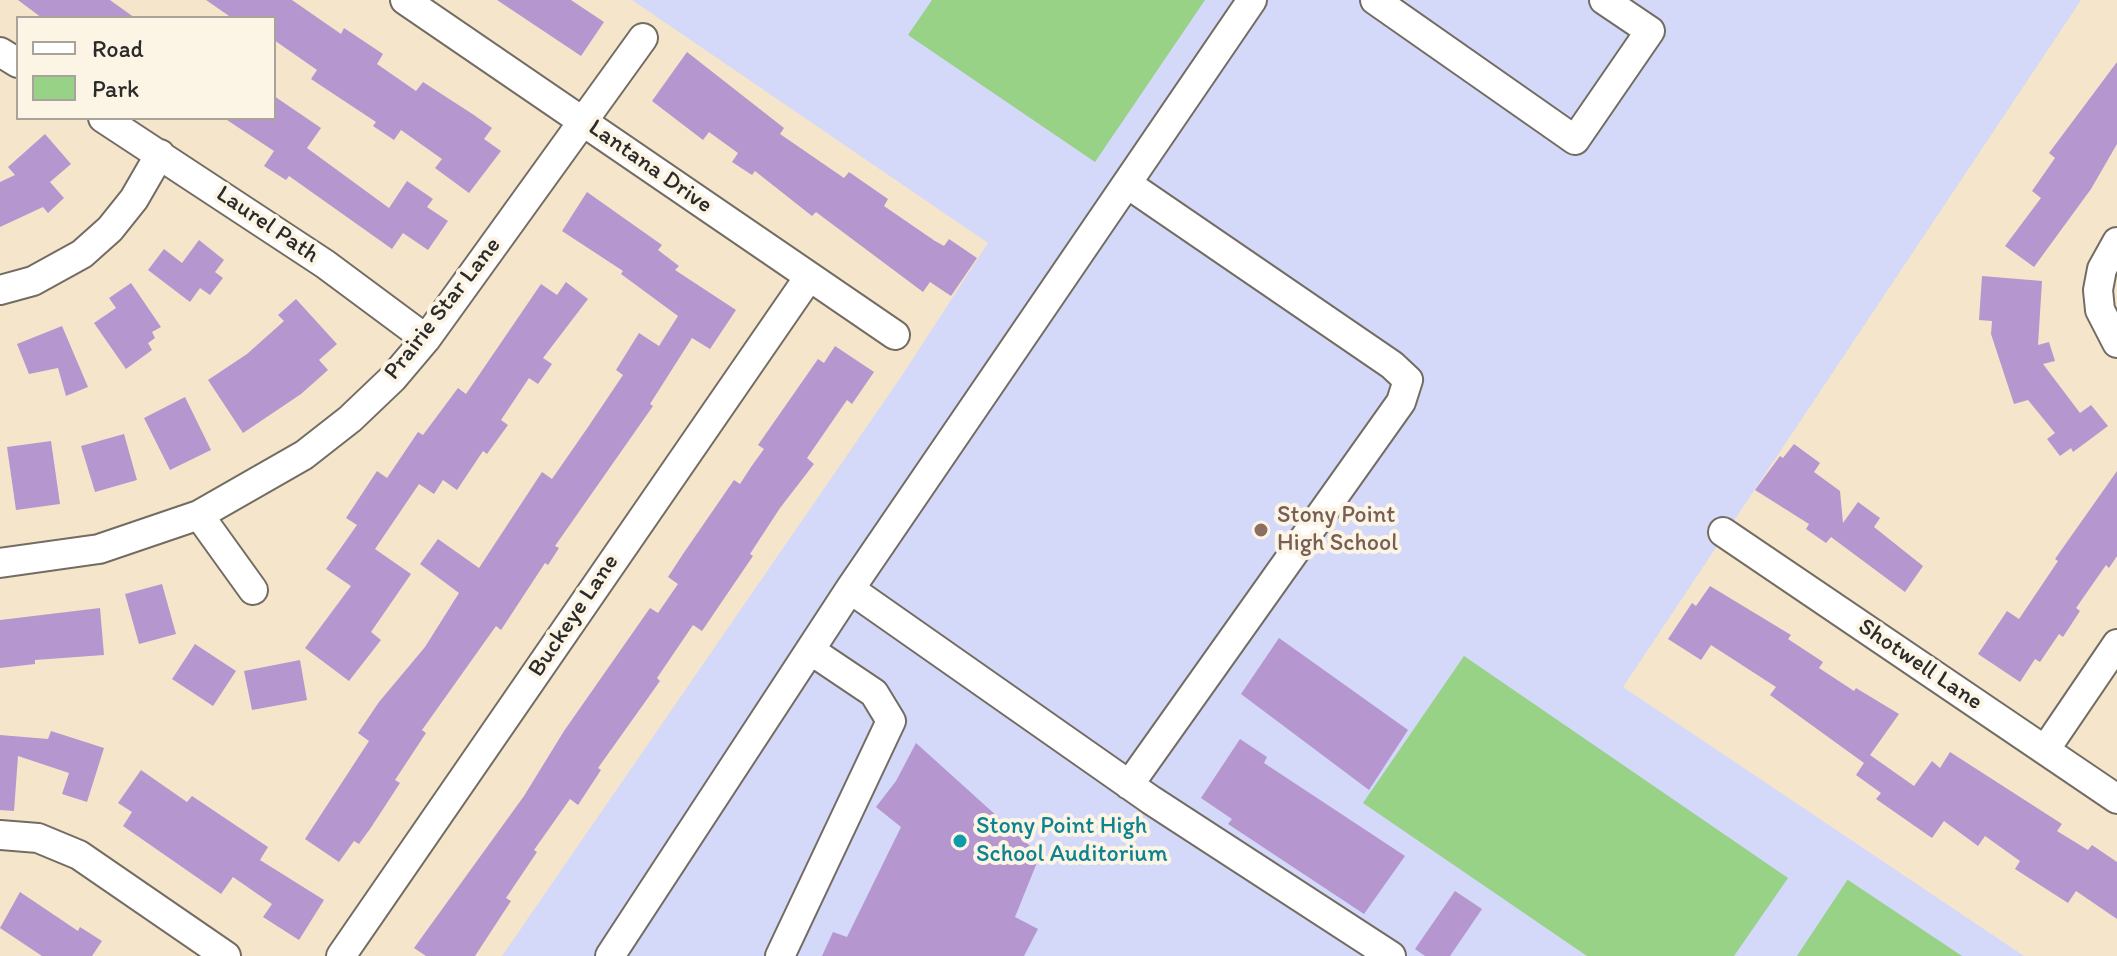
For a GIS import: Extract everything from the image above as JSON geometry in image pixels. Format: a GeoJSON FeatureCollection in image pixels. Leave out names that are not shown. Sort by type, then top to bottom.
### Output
{"type":"FeatureCollection","features":[{"type":"Feature","properties":{"kind":"street","name":"Lantana Drive"},"geometry":{"type":"LineString","coordinates":[[405,0],[895,335]]}},
{"type":"Feature","properties":{"kind":"street"},"geometry":{"type":"LineString","coordinates":[[610,956],[850,589],[1129,185],[1252,0]]}},
{"type":"Feature","properties":{"kind":"street"},"geometry":{"type":"LineString","coordinates":[[1375,0],[1575,140],[1650,31],[1604,0]]}},
{"type":"Feature","properties":{"kind":"street","name":"Prairie Star Lane"},"geometry":{"type":"LineString","coordinates":[[0,563],[99,549],[199,515],[304,455],[350,419],[393,378],[426,339],[643,38]]}},
{"type":"Feature","properties":{"kind":"street","name":"Laurel Path"},"geometry":{"type":"LineString","coordinates":[[106,120],[325,264],[426,339]]}},
{"type":"Feature","properties":{"kind":"street"},"geometry":{"type":"LineString","coordinates":[[0,290],[50,273],[82,254],[110,229],[134,199],[160,154]]}},
{"type":"Feature","properties":{"kind":"street"},"geometry":{"type":"LineString","coordinates":[[1129,185],[1392,365],[1408,380],[1401,402],[1129,785]]}},
{"type":"Feature","properties":{"kind":"street"},"geometry":{"type":"LineString","coordinates":[[2117,242],[2102,269],[2098,290],[2100,310],[2117,343]]}},
{"type":"Feature","properties":{"kind":"street","name":"Buckeye Lane"},"geometry":{"type":"LineString","coordinates":[[341,956],[391,878],[520,698],[555,641],[809,277]]}},
{"type":"Feature","properties":{"kind":"street"},"geometry":{"type":"LineString","coordinates":[[199,515],[253,590]]}},
{"type":"Feature","properties":{"kind":"street","name":"Shotwell Lane"},"geometry":{"type":"LineString","coordinates":[[1723,532],[2117,799]]}},
{"type":"Feature","properties":{"kind":"street"},"geometry":{"type":"LineString","coordinates":[[850,589],[1129,785],[1391,956]]}},
{"type":"Feature","properties":{"kind":"street"},"geometry":{"type":"LineString","coordinates":[[2045,750],[2117,644]]}},
{"type":"Feature","properties":{"kind":"street"},"geometry":{"type":"LineString","coordinates":[[780,956],[891,721],[874,693],[810,650]]}},
{"type":"Feature","properties":{"kind":"street"},"geometry":{"type":"LineString","coordinates":[[0,835],[38,838],[79,855],[226,956]]}},
{"type":"Feature","properties":{"kind":"shaded area","name":"Stony Point High School"},"geometry":{"type":"Polygon","coordinates":[[[632,0],[2081,0],[1623,687],[2024,956],[502,956],[903,374],[988,243],[632,0]]]}},
{"type":"Feature","properties":{"kind":"green space"},"geometry":{"type":"Polygon","coordinates":[[[932,0],[1205,0],[1095,162],[908,35],[932,0]]]}},
{"type":"Feature","properties":{"kind":"green space"},"geometry":{"type":"Polygon","coordinates":[[[1464,656],[1788,878],[1734,956],[1587,956],[1363,803],[1464,656]]]}},
{"type":"Feature","properties":{"kind":"green space"},"geometry":{"type":"Polygon","coordinates":[[[1848,880],[1962,956],[1797,956],[1848,880]]]}},
{"type":"Feature","properties":{"kind":"building"},"geometry":{"type":"Polygon","coordinates":[[[18,0],[110,0],[132,16],[39,16],[18,0]]]}},
{"type":"Feature","properties":{"kind":"building"},"geometry":{"type":"Polygon","coordinates":[[[206,0],[292,0],[341,34],[344,28],[383,54],[377,64],[416,91],[423,82],[492,128],[484,139],[501,151],[469,193],[435,168],[442,159],[401,130],[394,140],[373,126],[376,122],[311,79],[317,70],[276,41],[276,16],[229,16],[206,0]]]}},
{"type":"Feature","properties":{"kind":"building"},"geometry":{"type":"Polygon","coordinates":[[[497,0],[571,0],[604,22],[581,56],[497,0]]]}},
{"type":"Feature","properties":{"kind":"building"},"geometry":{"type":"Polygon","coordinates":[[[687,52],[784,128],[780,134],[844,178],[849,172],[888,199],[884,206],[935,241],[944,246],[949,239],[977,258],[951,296],[930,282],[923,292],[816,212],[812,216],[755,171],[752,175],[732,162],[738,153],[709,132],[703,140],[652,101],[687,52]]]}},
{"type":"Feature","properties":{"kind":"building"},"geometry":{"type":"Polygon","coordinates":[[[2117,62],[2117,144],[2091,189],[2034,267],[2005,246],[2041,198],[2032,191],[2055,158],[2049,153],[2117,62]]]}},
{"type":"Feature","properties":{"kind":"building"},"geometry":{"type":"Polygon","coordinates":[[[276,97],[321,128],[307,148],[389,208],[407,181],[433,199],[427,207],[448,221],[428,250],[403,233],[392,249],[289,176],[286,180],[264,166],[274,151],[227,120],[276,120],[276,97]]]}},
{"type":"Feature","properties":{"kind":"building"},"geometry":{"type":"Polygon","coordinates":[[[45,134],[71,164],[50,182],[64,198],[48,213],[43,207],[0,227],[0,182],[15,175],[8,167],[45,134]]]}},
{"type":"Feature","properties":{"kind":"building"},"geometry":{"type":"Polygon","coordinates":[[[587,192],[662,245],[658,250],[679,266],[675,270],[736,310],[710,349],[692,338],[650,404],[653,406],[555,546],[559,548],[548,565],[545,563],[501,630],[496,626],[422,730],[426,733],[395,780],[400,783],[359,844],[354,841],[339,862],[305,839],[369,741],[358,733],[379,702],[425,647],[459,593],[420,564],[438,539],[479,568],[542,472],[552,479],[586,430],[623,375],[616,370],[639,333],[659,346],[678,316],[621,274],[623,271],[562,231],[587,192]]]}},
{"type":"Feature","properties":{"kind":"building"},"geometry":{"type":"Polygon","coordinates":[[[199,240],[224,260],[215,272],[223,278],[210,295],[200,288],[190,302],[148,270],[164,249],[182,263],[199,240]]]}},
{"type":"Feature","properties":{"kind":"building"},"geometry":{"type":"Polygon","coordinates":[[[1982,276],[2042,281],[2038,345],[2049,342],[2055,361],[2043,364],[2080,413],[2091,405],[2108,426],[2073,452],[2071,448],[2060,456],[2047,439],[2055,433],[2028,400],[2014,404],[1991,334],[1992,321],[1979,320],[1982,276]]]}},
{"type":"Feature","properties":{"kind":"building"},"geometry":{"type":"Polygon","coordinates":[[[566,282],[588,299],[543,358],[552,364],[538,384],[529,378],[501,420],[508,425],[487,454],[483,451],[457,490],[443,480],[434,494],[419,484],[375,549],[411,574],[371,632],[381,640],[349,681],[305,648],[351,586],[326,569],[357,525],[346,518],[377,471],[387,478],[418,432],[423,435],[458,388],[466,394],[541,284],[557,295],[566,282]]]}},
{"type":"Feature","properties":{"kind":"building"},"geometry":{"type":"Polygon","coordinates":[[[131,283],[161,327],[152,332],[155,338],[148,343],[152,350],[126,369],[94,323],[116,308],[109,298],[131,283]]]}},
{"type":"Feature","properties":{"kind":"building"},"geometry":{"type":"Polygon","coordinates":[[[296,299],[337,344],[319,360],[328,370],[301,394],[243,433],[208,380],[247,354],[284,321],[278,315],[296,299]]]}},
{"type":"Feature","properties":{"kind":"building"},"geometry":{"type":"Polygon","coordinates":[[[62,326],[88,387],[66,396],[58,368],[29,374],[17,344],[62,326]]]}},
{"type":"Feature","properties":{"kind":"building"},"geometry":{"type":"Polygon","coordinates":[[[835,346],[874,372],[852,404],[847,400],[807,458],[814,464],[780,508],[750,554],[753,556],[702,631],[693,625],[657,678],[660,681],[598,768],[601,770],[578,805],[570,799],[534,850],[537,852],[506,898],[511,901],[475,956],[426,956],[414,948],[524,796],[564,731],[650,608],[658,613],[678,584],[668,577],[683,554],[734,480],[740,484],[764,449],[758,445],[818,359],[824,363],[835,346]]]}},
{"type":"Feature","properties":{"kind":"building"},"geometry":{"type":"Polygon","coordinates":[[[185,397],[211,450],[170,470],[144,418],[185,397]]]}},
{"type":"Feature","properties":{"kind":"building"},"geometry":{"type":"Polygon","coordinates":[[[124,434],[137,480],[95,492],[81,446],[124,434]]]}},
{"type":"Feature","properties":{"kind":"building"},"geometry":{"type":"Polygon","coordinates":[[[51,441],[60,504],[16,510],[7,447],[51,441]]]}},
{"type":"Feature","properties":{"kind":"building"},"geometry":{"type":"Polygon","coordinates":[[[1794,444],[1820,463],[1814,472],[1840,491],[1843,523],[1858,502],[1880,518],[1874,527],[1923,566],[1905,592],[1831,537],[1826,543],[1806,529],[1809,524],[1755,490],[1780,456],[1783,458],[1794,444]]]}},
{"type":"Feature","properties":{"kind":"building"},"geometry":{"type":"Polygon","coordinates":[[[2117,471],[2117,556],[2109,568],[2106,565],[2076,608],[2080,611],[2063,637],[2059,634],[2040,662],[2035,659],[2020,682],[1978,654],[2007,611],[2019,619],[2058,561],[2055,559],[2117,471]]]}},
{"type":"Feature","properties":{"kind":"building"},"geometry":{"type":"Polygon","coordinates":[[[162,584],[176,634],[139,644],[125,594],[162,584]]]}},
{"type":"Feature","properties":{"kind":"building"},"geometry":{"type":"Polygon","coordinates":[[[1710,586],[1791,635],[1788,639],[1823,662],[1819,668],[1854,691],[1856,688],[1899,714],[1870,755],[1914,786],[1932,761],[1940,768],[1950,752],[2062,824],[2057,831],[2088,850],[2092,845],[2117,862],[2117,919],[2076,891],[2068,903],[2015,869],[2020,861],[1985,836],[1978,846],[1944,821],[1932,838],[1876,799],[1881,793],[1856,775],[1864,763],[1770,695],[1776,687],[1711,645],[1701,660],[1668,639],[1692,603],[1696,606],[1710,586]]]}},
{"type":"Feature","properties":{"kind":"building"},"geometry":{"type":"Polygon","coordinates":[[[100,608],[104,655],[35,660],[35,664],[0,668],[0,620],[100,608]]]}},
{"type":"Feature","properties":{"kind":"building"},"geometry":{"type":"Polygon","coordinates":[[[1279,638],[1408,730],[1369,790],[1241,694],[1279,638]]]}},
{"type":"Feature","properties":{"kind":"building"},"geometry":{"type":"Polygon","coordinates":[[[195,644],[236,671],[213,706],[172,679],[195,644]]]}},
{"type":"Feature","properties":{"kind":"building"},"geometry":{"type":"Polygon","coordinates":[[[300,660],[307,700],[252,710],[244,671],[300,660]]]}},
{"type":"Feature","properties":{"kind":"building"},"geometry":{"type":"Polygon","coordinates":[[[51,731],[104,748],[87,802],[62,794],[69,773],[18,756],[14,811],[0,810],[0,735],[48,739],[51,731]]]}},
{"type":"Feature","properties":{"kind":"building"},"geometry":{"type":"Polygon","coordinates":[[[1240,739],[1267,757],[1264,763],[1405,856],[1364,914],[1228,824],[1232,819],[1201,798],[1240,739]]]}},
{"type":"Feature","properties":{"kind":"building","name":"Stony Point High School Auditorium"},"geometry":{"type":"Polygon","coordinates":[[[916,743],[1040,855],[1015,917],[1038,929],[1024,956],[822,956],[833,932],[847,937],[901,827],[876,807],[896,781],[916,743]]]}},
{"type":"Feature","properties":{"kind":"building"},"geometry":{"type":"Polygon","coordinates":[[[141,770],[187,802],[192,796],[268,847],[260,860],[324,900],[299,940],[263,917],[272,904],[233,877],[221,894],[123,826],[132,812],[118,803],[141,770]]]}},
{"type":"Feature","properties":{"kind":"building"},"geometry":{"type":"Polygon","coordinates":[[[1455,891],[1482,909],[1450,956],[1425,956],[1415,949],[1455,891]]]}},
{"type":"Feature","properties":{"kind":"building"},"geometry":{"type":"Polygon","coordinates":[[[20,892],[78,931],[80,927],[102,941],[92,956],[42,956],[0,928],[20,892]]]}},
{"type":"Feature","properties":{"kind":"place","name":"Stony Point High School"},"geometry":{"type":"Point","coordinates":[1261,530]}},
{"type":"Feature","properties":{"kind":"place","name":"Stony Point High School Auditorium"},"geometry":{"type":"Point","coordinates":[960,841]}}]}
